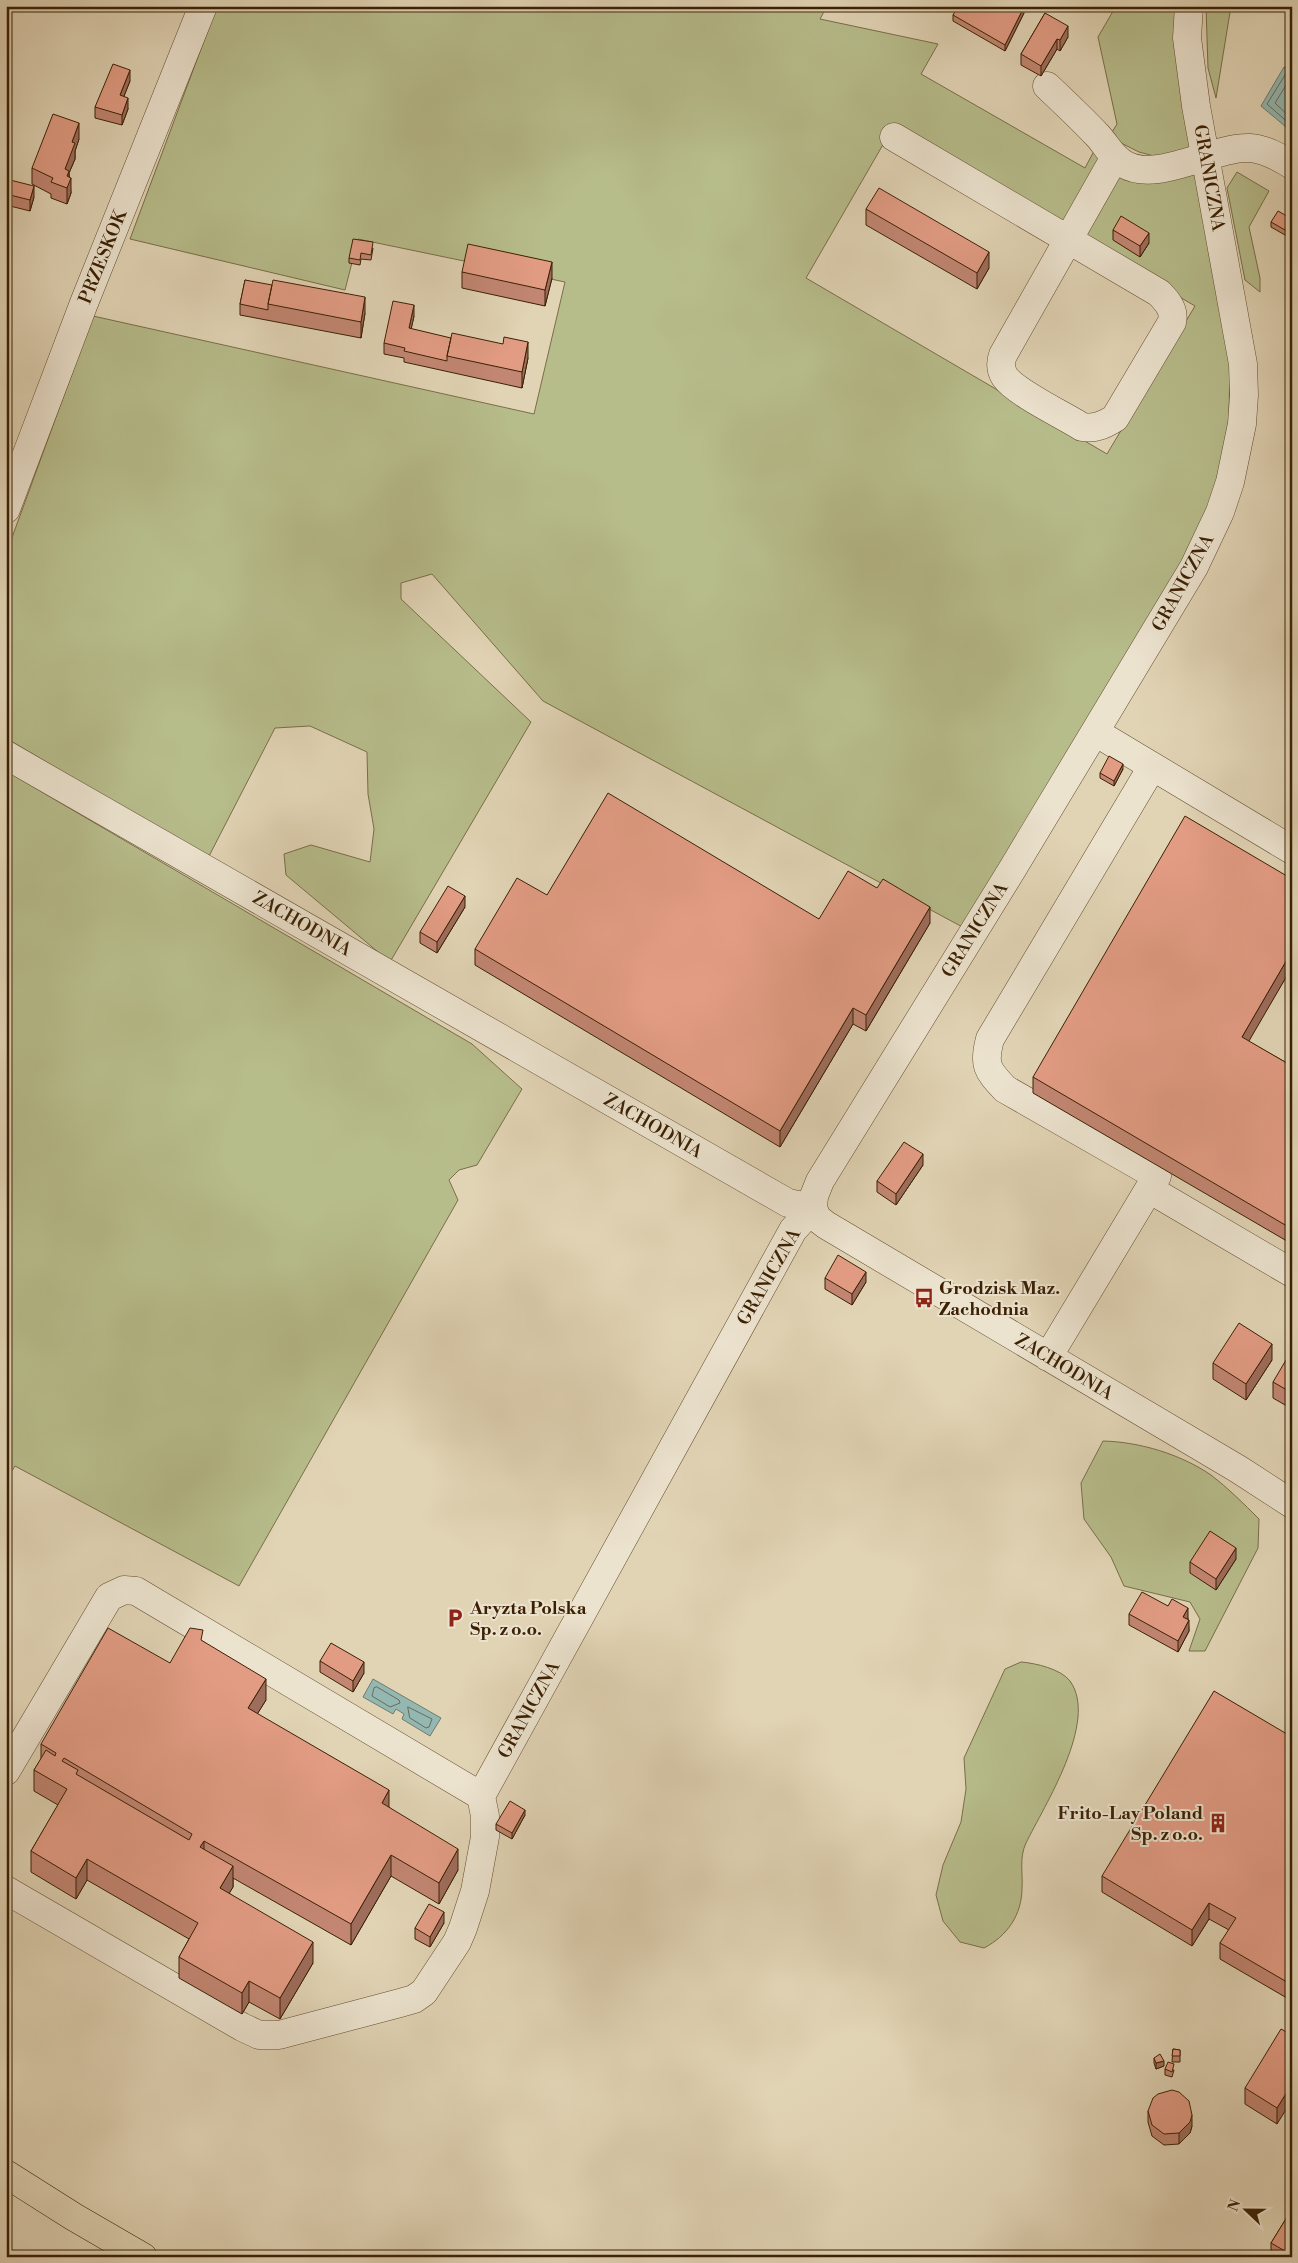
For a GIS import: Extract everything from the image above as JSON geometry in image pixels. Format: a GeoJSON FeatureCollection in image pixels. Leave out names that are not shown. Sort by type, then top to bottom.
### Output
{"type":"FeatureCollection","features":[{"type":"Feature","properties":{"kind":"main road"},"geometry":{"type":"LineString","coordinates":[[6,2174],[74,2217],[143,2257]]}},
{"type":"Feature","properties":{"kind":"street","name":"PRZESKOK"},"geometry":{"type":"LineString","coordinates":[[6,509],[84,303],[204,6]]}},
{"type":"Feature","properties":{"kind":"street","name":"GRANICZNA"},"geometry":{"type":"LineString","coordinates":[[481,1796],[793,1230],[813,1208],[814,1196],[820,1181],[1194,567],[1220,512],[1237,454],[1244,395],[1243,364],[1239,333],[1204,157],[1187,38],[1189,6]]}},
{"type":"Feature","properties":{"kind":"street"},"geometry":{"type":"LineString","coordinates":[[1047,86],[1100,138],[1114,157],[1125,165],[1142,170],[1175,166],[1204,157],[1250,148],[1269,152],[1292,164]]}},
{"type":"Feature","properties":{"kind":"street"},"geometry":{"type":"LineString","coordinates":[[894,137],[1068,240],[1159,293],[1166,300],[1174,317],[1115,418],[1107,423],[1090,428],[1082,426],[1012,385],[1001,371],[1000,364],[1003,355],[1068,240],[1114,157]]}},
{"type":"Feature","properties":{"kind":"street"},"geometry":{"type":"LineString","coordinates":[[1095,732],[1292,850]]}},
{"type":"Feature","properties":{"kind":"street","name":"ZACHODNIA"},"geometry":{"type":"LineString","coordinates":[[6,755],[788,1203],[813,1208],[817,1218],[826,1225],[1238,1469],[1292,1504]]}},
{"type":"Feature","properties":{"kind":"street"},"geometry":{"type":"LineString","coordinates":[[1048,1357],[1158,1176],[1005,1089],[990,1073],[985,1058],[990,1039],[1152,767]]}},
{"type":"Feature","properties":{"kind":"street"},"geometry":{"type":"LineString","coordinates":[[1149,1190],[1292,1273]]}},
{"type":"Feature","properties":{"kind":"street"},"geometry":{"type":"LineString","coordinates":[[6,1771],[109,1597],[124,1590],[136,1591],[481,1796],[486,1816],[485,1837],[475,1891],[457,1942],[424,1992],[414,1999],[400,2004],[268,2037],[242,2027],[6,1890]]}},
{"type":"Feature","properties":{"kind":"green space"},"geometry":{"type":"Polygon","coordinates":[[[217,6],[827,6],[820,19],[938,44],[921,74],[1085,168],[1095,149],[1108,155],[1067,231],[892,129],[806,278],[1107,454],[1195,306],[1077,237],[1117,175],[1193,174],[1196,177],[1230,353],[1229,420],[1223,468],[1206,512],[1182,561],[968,930],[543,701],[432,574],[401,583],[401,599],[531,722],[390,962],[286,875],[284,854],[311,845],[370,862],[374,829],[368,794],[367,752],[310,726],[275,728],[208,858],[6,738],[6,554],[93,316],[534,414],[565,282],[358,239],[345,290],[130,239],[217,6]]]}},
{"type":"Feature","properties":{"kind":"green space"},"geometry":{"type":"Polygon","coordinates":[[[1116,6],[1176,6],[1192,152],[1154,156],[1139,152],[1109,137],[1117,124],[1098,37],[1116,6]]]}},
{"type":"Feature","properties":{"kind":"green space"},"geometry":{"type":"Polygon","coordinates":[[[1206,6],[1231,6],[1216,98],[1208,68],[1206,6]]]}},
{"type":"Feature","properties":{"kind":"green space"},"geometry":{"type":"Polygon","coordinates":[[[1237,172],[1269,191],[1249,227],[1260,278],[1260,292],[1245,280],[1227,188],[1237,172]]]}},
{"type":"Feature","properties":{"kind":"green space"},"geometry":{"type":"Polygon","coordinates":[[[6,771],[472,1044],[522,1089],[477,1165],[459,1170],[449,1180],[458,1200],[239,1586],[15,1466],[6,1480],[6,771]]]}},
{"type":"Feature","properties":{"kind":"green space"},"geometry":{"type":"Polygon","coordinates":[[[1103,1441],[1159,1450],[1186,1461],[1211,1475],[1259,1519],[1258,1548],[1205,1651],[1189,1651],[1200,1619],[1190,1602],[1124,1586],[1111,1557],[1084,1519],[1081,1483],[1103,1441]]]}},
{"type":"Feature","properties":{"kind":"green space"},"geometry":{"type":"Polygon","coordinates":[[[1021,1662],[1047,1667],[1066,1677],[1070,1681],[1077,1698],[1078,1718],[1074,1740],[1066,1763],[1024,1849],[1021,1898],[1016,1916],[1012,1924],[1000,1937],[984,1948],[960,1942],[943,1921],[936,1895],[943,1865],[961,1822],[966,1789],[964,1758],[1005,1669],[1021,1662]]]}},
{"type":"Feature","properties":{"kind":"water"},"geometry":{"type":"Polygon","coordinates":[[[1284,67],[1292,70],[1292,132],[1261,106],[1284,67]]]}},
{"type":"Feature","properties":{"kind":"water"},"geometry":{"type":"Polygon","coordinates":[[[373,1679],[441,1718],[430,1736],[402,1719],[404,1714],[396,1709],[393,1714],[363,1697],[373,1679]]]}},
{"type":"Feature","properties":{"kind":"building"},"geometry":{"type":"Polygon","coordinates":[[[958,6],[1024,7],[1005,45],[953,15],[958,6]]]}},
{"type":"Feature","properties":{"kind":"building"},"geometry":{"type":"Polygon","coordinates":[[[1045,13],[1068,26],[1060,40],[1057,39],[1041,66],[1021,54],[1045,13]]]}},
{"type":"Feature","properties":{"kind":"building"},"geometry":{"type":"Polygon","coordinates":[[[113,64],[130,70],[120,95],[128,98],[122,115],[95,107],[113,64]]]}},
{"type":"Feature","properties":{"kind":"building"},"geometry":{"type":"Polygon","coordinates":[[[53,114],[79,123],[72,142],[75,143],[65,169],[69,171],[67,176],[71,178],[67,188],[51,182],[53,178],[32,168],[53,114]]]}},
{"type":"Feature","properties":{"kind":"building"},"geometry":{"type":"Polygon","coordinates":[[[6,179],[34,186],[30,200],[6,194],[6,179]]]}},
{"type":"Feature","properties":{"kind":"building"},"geometry":{"type":"Polygon","coordinates":[[[879,188],[989,252],[977,273],[866,209],[879,188]]]}},
{"type":"Feature","properties":{"kind":"building"},"geometry":{"type":"Polygon","coordinates":[[[1278,211],[1292,219],[1292,234],[1271,222],[1278,211]]]}},
{"type":"Feature","properties":{"kind":"building"},"geometry":{"type":"Polygon","coordinates":[[[1121,216],[1149,233],[1140,246],[1113,230],[1121,216]]]}},
{"type":"Feature","properties":{"kind":"building"},"geometry":{"type":"Polygon","coordinates":[[[353,239],[373,242],[371,255],[361,253],[360,260],[349,258],[353,239]]]}},
{"type":"Feature","properties":{"kind":"building"},"geometry":{"type":"Polygon","coordinates":[[[468,244],[552,262],[545,290],[462,272],[468,244]]]}},
{"type":"Feature","properties":{"kind":"building"},"geometry":{"type":"Polygon","coordinates":[[[245,280],[272,285],[268,310],[240,304],[245,280]]]}},
{"type":"Feature","properties":{"kind":"building"},"geometry":{"type":"Polygon","coordinates":[[[273,280],[365,297],[361,322],[268,304],[273,280]]]}},
{"type":"Feature","properties":{"kind":"building"},"geometry":{"type":"Polygon","coordinates":[[[393,301],[414,305],[409,328],[451,338],[447,361],[404,351],[405,348],[384,343],[393,301]]]}},
{"type":"Feature","properties":{"kind":"building"},"geometry":{"type":"Polygon","coordinates":[[[452,333],[503,344],[504,337],[528,342],[522,372],[447,356],[452,333]]]}},
{"type":"Feature","properties":{"kind":"building"},"geometry":{"type":"Polygon","coordinates":[[[1109,756],[1123,764],[1114,781],[1100,773],[1109,756]]]}},
{"type":"Feature","properties":{"kind":"building"},"geometry":{"type":"Polygon","coordinates":[[[608,793],[819,919],[848,871],[877,888],[883,879],[930,907],[866,1015],[853,1008],[780,1131],[475,949],[517,878],[547,895],[608,793]]]}},
{"type":"Feature","properties":{"kind":"building"},"geometry":{"type":"Polygon","coordinates":[[[1185,816],[1292,879],[1292,951],[1242,1037],[1292,1066],[1292,1229],[1033,1077],[1185,816]]]}},
{"type":"Feature","properties":{"kind":"building"},"geometry":{"type":"Polygon","coordinates":[[[448,886],[465,896],[437,942],[420,932],[448,886]]]}},
{"type":"Feature","properties":{"kind":"building"},"geometry":{"type":"Polygon","coordinates":[[[904,1142],[923,1154],[896,1194],[877,1181],[904,1142]]]}},
{"type":"Feature","properties":{"kind":"building"},"geometry":{"type":"Polygon","coordinates":[[[838,1255],[866,1272],[852,1294],[825,1278],[838,1255]]]}},
{"type":"Feature","properties":{"kind":"building"},"geometry":{"type":"Polygon","coordinates":[[[1239,1323],[1272,1344],[1246,1384],[1213,1363],[1239,1323]]]}},
{"type":"Feature","properties":{"kind":"building"},"geometry":{"type":"Polygon","coordinates":[[[1286,1360],[1292,1364],[1292,1393],[1273,1382],[1286,1360]]]}},
{"type":"Feature","properties":{"kind":"building"},"geometry":{"type":"Polygon","coordinates":[[[1210,1531],[1236,1548],[1216,1579],[1190,1562],[1210,1531]]]}},
{"type":"Feature","properties":{"kind":"building"},"geometry":{"type":"Polygon","coordinates":[[[1142,1592],[1168,1606],[1172,1599],[1188,1608],[1183,1617],[1189,1620],[1178,1641],[1129,1614],[1142,1592]]]}},
{"type":"Feature","properties":{"kind":"building"},"geometry":{"type":"Polygon","coordinates":[[[108,1628],[170,1663],[190,1628],[203,1630],[201,1640],[266,1679],[248,1708],[389,1790],[382,1803],[458,1849],[439,1883],[391,1855],[351,1924],[204,1841],[200,1847],[233,1866],[220,1888],[313,1942],[280,1998],[249,1981],[242,1993],[179,1957],[198,1923],[87,1859],[76,1878],[31,1851],[67,1789],[34,1770],[46,1750],[55,1756],[56,1753],[41,1744],[108,1628]],[[64,1758],[62,1761],[78,1770],[76,1774],[189,1840],[192,1834],[64,1758]]]}},
{"type":"Feature","properties":{"kind":"building"},"geometry":{"type":"Polygon","coordinates":[[[331,1643],[364,1662],[353,1681],[320,1661],[331,1643]]]}},
{"type":"Feature","properties":{"kind":"building","name":"Frito-Lay Poland Sp. z o.o."},"geometry":{"type":"Polygon","coordinates":[[[1214,1691],[1292,1737],[1292,1985],[1220,1943],[1236,1918],[1209,1903],[1192,1930],[1102,1876],[1214,1691]]]}},
{"type":"Feature","properties":{"kind":"building"},"geometry":{"type":"Polygon","coordinates":[[[510,1801],[525,1810],[512,1833],[496,1824],[510,1801]]]}},
{"type":"Feature","properties":{"kind":"building"},"geometry":{"type":"Polygon","coordinates":[[[429,1904],[444,1912],[430,1937],[415,1928],[429,1904]]]}},
{"type":"Feature","properties":{"kind":"building"},"geometry":{"type":"Polygon","coordinates":[[[1281,2029],[1292,2035],[1292,2084],[1277,2108],[1245,2088],[1281,2029]]]}},
{"type":"Feature","properties":{"kind":"building"},"geometry":{"type":"Polygon","coordinates":[[[1173,2049],[1180,2050],[1180,2056],[1172,2056],[1173,2049]]]}},
{"type":"Feature","properties":{"kind":"building"},"geometry":{"type":"Polygon","coordinates":[[[1160,2054],[1164,2061],[1156,2063],[1154,2058],[1160,2054]]]}},
{"type":"Feature","properties":{"kind":"building"},"geometry":{"type":"Polygon","coordinates":[[[1168,2062],[1174,2064],[1172,2072],[1165,2069],[1168,2062]]]}},
{"type":"Feature","properties":{"kind":"building"},"geometry":{"type":"Polygon","coordinates":[[[1172,2090],[1179,2092],[1189,2101],[1192,2115],[1190,2122],[1179,2133],[1164,2134],[1152,2125],[1148,2111],[1153,2098],[1158,2094],[1172,2090]]]}},
{"type":"Feature","properties":{"kind":"building"},"geometry":{"type":"Polygon","coordinates":[[[1292,2209],[1292,2255],[1271,2243],[1292,2209]]]}},
{"type":"Feature","properties":{"kind":"place","name":"Grodzisk Maz. Zachodnia"},"geometry":{"type":"Point","coordinates":[924,1298]}},
{"type":"Feature","properties":{"kind":"place","name":"Aryzta Polska Sp. z o.o."},"geometry":{"type":"Point","coordinates":[455,1618]}},
{"type":"Feature","properties":{"kind":"place","name":"Frito-Lay Poland Sp. z o.o."},"geometry":{"type":"Point","coordinates":[1218,1823]}}]}
